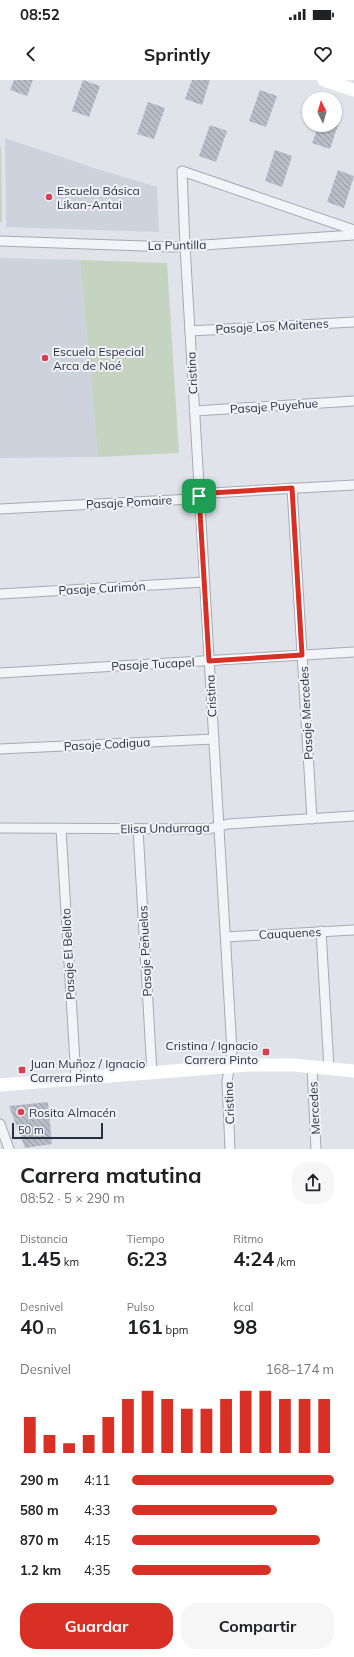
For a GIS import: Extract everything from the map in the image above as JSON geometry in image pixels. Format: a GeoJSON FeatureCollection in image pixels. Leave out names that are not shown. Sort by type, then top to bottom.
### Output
{"type":"FeatureCollection","features":[{"type":"Feature","properties":{"kind":"main road"},"geometry":{"type":"LineString","coordinates":[[324,80],[354,90]]}},
{"type":"Feature","properties":{"kind":"main road"},"geometry":{"type":"LineString","coordinates":[[0,1085],[230,1066],[280,1065],[354,1071]]}},
{"type":"Feature","properties":{"kind":"street","name":"Cristina"},"geometry":{"type":"LineString","coordinates":[[230,1149],[227,1082],[232,1051],[184,246],[182,171],[354,230]]}},
{"type":"Feature","properties":{"kind":"street","name":"La Puntilla"},"geometry":{"type":"LineString","coordinates":[[0,241],[165,247],[354,234]]}},
{"type":"Feature","properties":{"kind":"street","name":"Pasaje Los Maitenes"},"geometry":{"type":"LineString","coordinates":[[190,331],[354,322]]}},
{"type":"Feature","properties":{"kind":"street","name":"Pasaje Puyehue"},"geometry":{"type":"LineString","coordinates":[[194,411],[354,400]]}},
{"type":"Feature","properties":{"kind":"street","name":"Pasaje Pomaire"},"geometry":{"type":"LineString","coordinates":[[0,509],[192,499],[211,493],[354,485]]}},
{"type":"Feature","properties":{"kind":"street","name":"Pasaje Mercedes"},"geometry":{"type":"LineString","coordinates":[[292,488],[312,819]]}},
{"type":"Feature","properties":{"kind":"street","name":"Pasaje Curimón"},"geometry":{"type":"LineString","coordinates":[[0,594],[204,582]]}},
{"type":"Feature","properties":{"kind":"street","name":"Pasaje Tucapel"},"geometry":{"type":"LineString","coordinates":[[0,673],[354,652]]}},
{"type":"Feature","properties":{"kind":"street","name":"Pasaje Codigua"},"geometry":{"type":"LineString","coordinates":[[0,749],[214,739]]}},
{"type":"Feature","properties":{"kind":"street","name":"Elisa Undurraga"},"geometry":{"type":"LineString","coordinates":[[0,828],[209,829],[228,824],[354,816]]}},
{"type":"Feature","properties":{"kind":"street","name":"Pasaje El Belloto"},"geometry":{"type":"LineString","coordinates":[[61,829],[76,1079]]}},
{"type":"Feature","properties":{"kind":"street","name":"Pasaje Peñuelas"},"geometry":{"type":"LineString","coordinates":[[138,829],[152,1073]]}},
{"type":"Feature","properties":{"kind":"street","name":"Cauquenes"},"geometry":{"type":"LineString","coordinates":[[226,936],[354,930]]}},
{"type":"Feature","properties":{"kind":"street"},"geometry":{"type":"LineString","coordinates":[[321,931],[329,1068]]}},
{"type":"Feature","properties":{"kind":"street","name":"Mercedes"},"geometry":{"type":"LineString","coordinates":[[312,1067],[316,1149]]}},
{"type":"Feature","properties":{"kind":"street"},"geometry":{"type":"LineString","coordinates":[[0,1124],[9,1149]]}},
{"type":"Feature","properties":{"kind":"shaded area","name":"Escuela Básica Likan-Antai"},"geometry":{"type":"Polygon","coordinates":[[[5,138],[94,168],[157,187],[159,232],[6,227],[5,138]]]}},
{"type":"Feature","properties":{"kind":"shaded area","name":"Escuela Especial Arca de Noé"},"geometry":{"type":"Polygon","coordinates":[[[0,258],[80,260],[98,457],[0,458],[0,258]]]}},
{"type":"Feature","properties":{"kind":"green space"},"geometry":{"type":"Polygon","coordinates":[[[1,147],[2,222],[0,222],[1,147]]]}},
{"type":"Feature","properties":{"kind":"green space"},"geometry":{"type":"Polygon","coordinates":[[[80,260],[167,263],[179,453],[98,457],[80,260]]]}},
{"type":"Feature","properties":{"kind":"building"},"geometry":{"type":"Polygon","coordinates":[[[14,80],[33,80],[27,96],[10,90],[14,80]]]}},
{"type":"Feature","properties":{"kind":"building"},"geometry":{"type":"Polygon","coordinates":[[[83,80],[100,86],[89,117],[72,111],[83,80]]]}},
{"type":"Feature","properties":{"kind":"building"},"geometry":{"type":"Polygon","coordinates":[[[192,80],[210,80],[202,105],[185,99],[192,80]]]}},
{"type":"Feature","properties":{"kind":"building"},"geometry":{"type":"Polygon","coordinates":[[[260,90],[277,96],[266,127],[249,121],[260,90]]]}},
{"type":"Feature","properties":{"kind":"building"},"geometry":{"type":"Polygon","coordinates":[[[148,102],[165,108],[154,139],[137,134],[148,102]]]}},
{"type":"Feature","properties":{"kind":"building"},"geometry":{"type":"Polygon","coordinates":[[[210,125],[227,131],[216,162],[199,156],[210,125]]]}},
{"type":"Feature","properties":{"kind":"building"},"geometry":{"type":"Polygon","coordinates":[[[316,132],[336,132],[330,149],[312,143],[316,132]]]}},
{"type":"Feature","properties":{"kind":"building"},"geometry":{"type":"Polygon","coordinates":[[[275,150],[292,156],[282,187],[265,181],[275,150]]]}},
{"type":"Feature","properties":{"kind":"building"},"geometry":{"type":"Polygon","coordinates":[[[338,170],[354,176],[344,208],[327,202],[338,170]]]}},
{"type":"Feature","properties":{"kind":"building"},"geometry":{"type":"Polygon","coordinates":[[[48,1102],[52,1144],[25,1148],[9,1106],[48,1102]]]}},
{"type":"Feature","properties":{"kind":"place","name":"Escuela Básica Likan-Antai"},"geometry":{"type":"Point","coordinates":[49,197]}},
{"type":"Feature","properties":{"kind":"place","name":"Escuela Especial Arca de Noé"},"geometry":{"type":"Point","coordinates":[45,358]}},
{"type":"Feature","properties":{"kind":"place","name":"Cristina / Ignacio Carrera Pinto"},"geometry":{"type":"Point","coordinates":[266,1052]}},
{"type":"Feature","properties":{"kind":"place","name":"Juan Muñoz / Ignacio Carrera Pinto"},"geometry":{"type":"Point","coordinates":[22,1070]}},
{"type":"Feature","properties":{"kind":"place","name":"Rosita Almacén"},"geometry":{"type":"Point","coordinates":[21,1112]}},
{"type":"Feature","properties":{"kind":"route"},"geometry":{"type":"LineString","coordinates":[[292,488],[302,655],[209,661],[199,496],[211,493],[292,488]]}}]}
